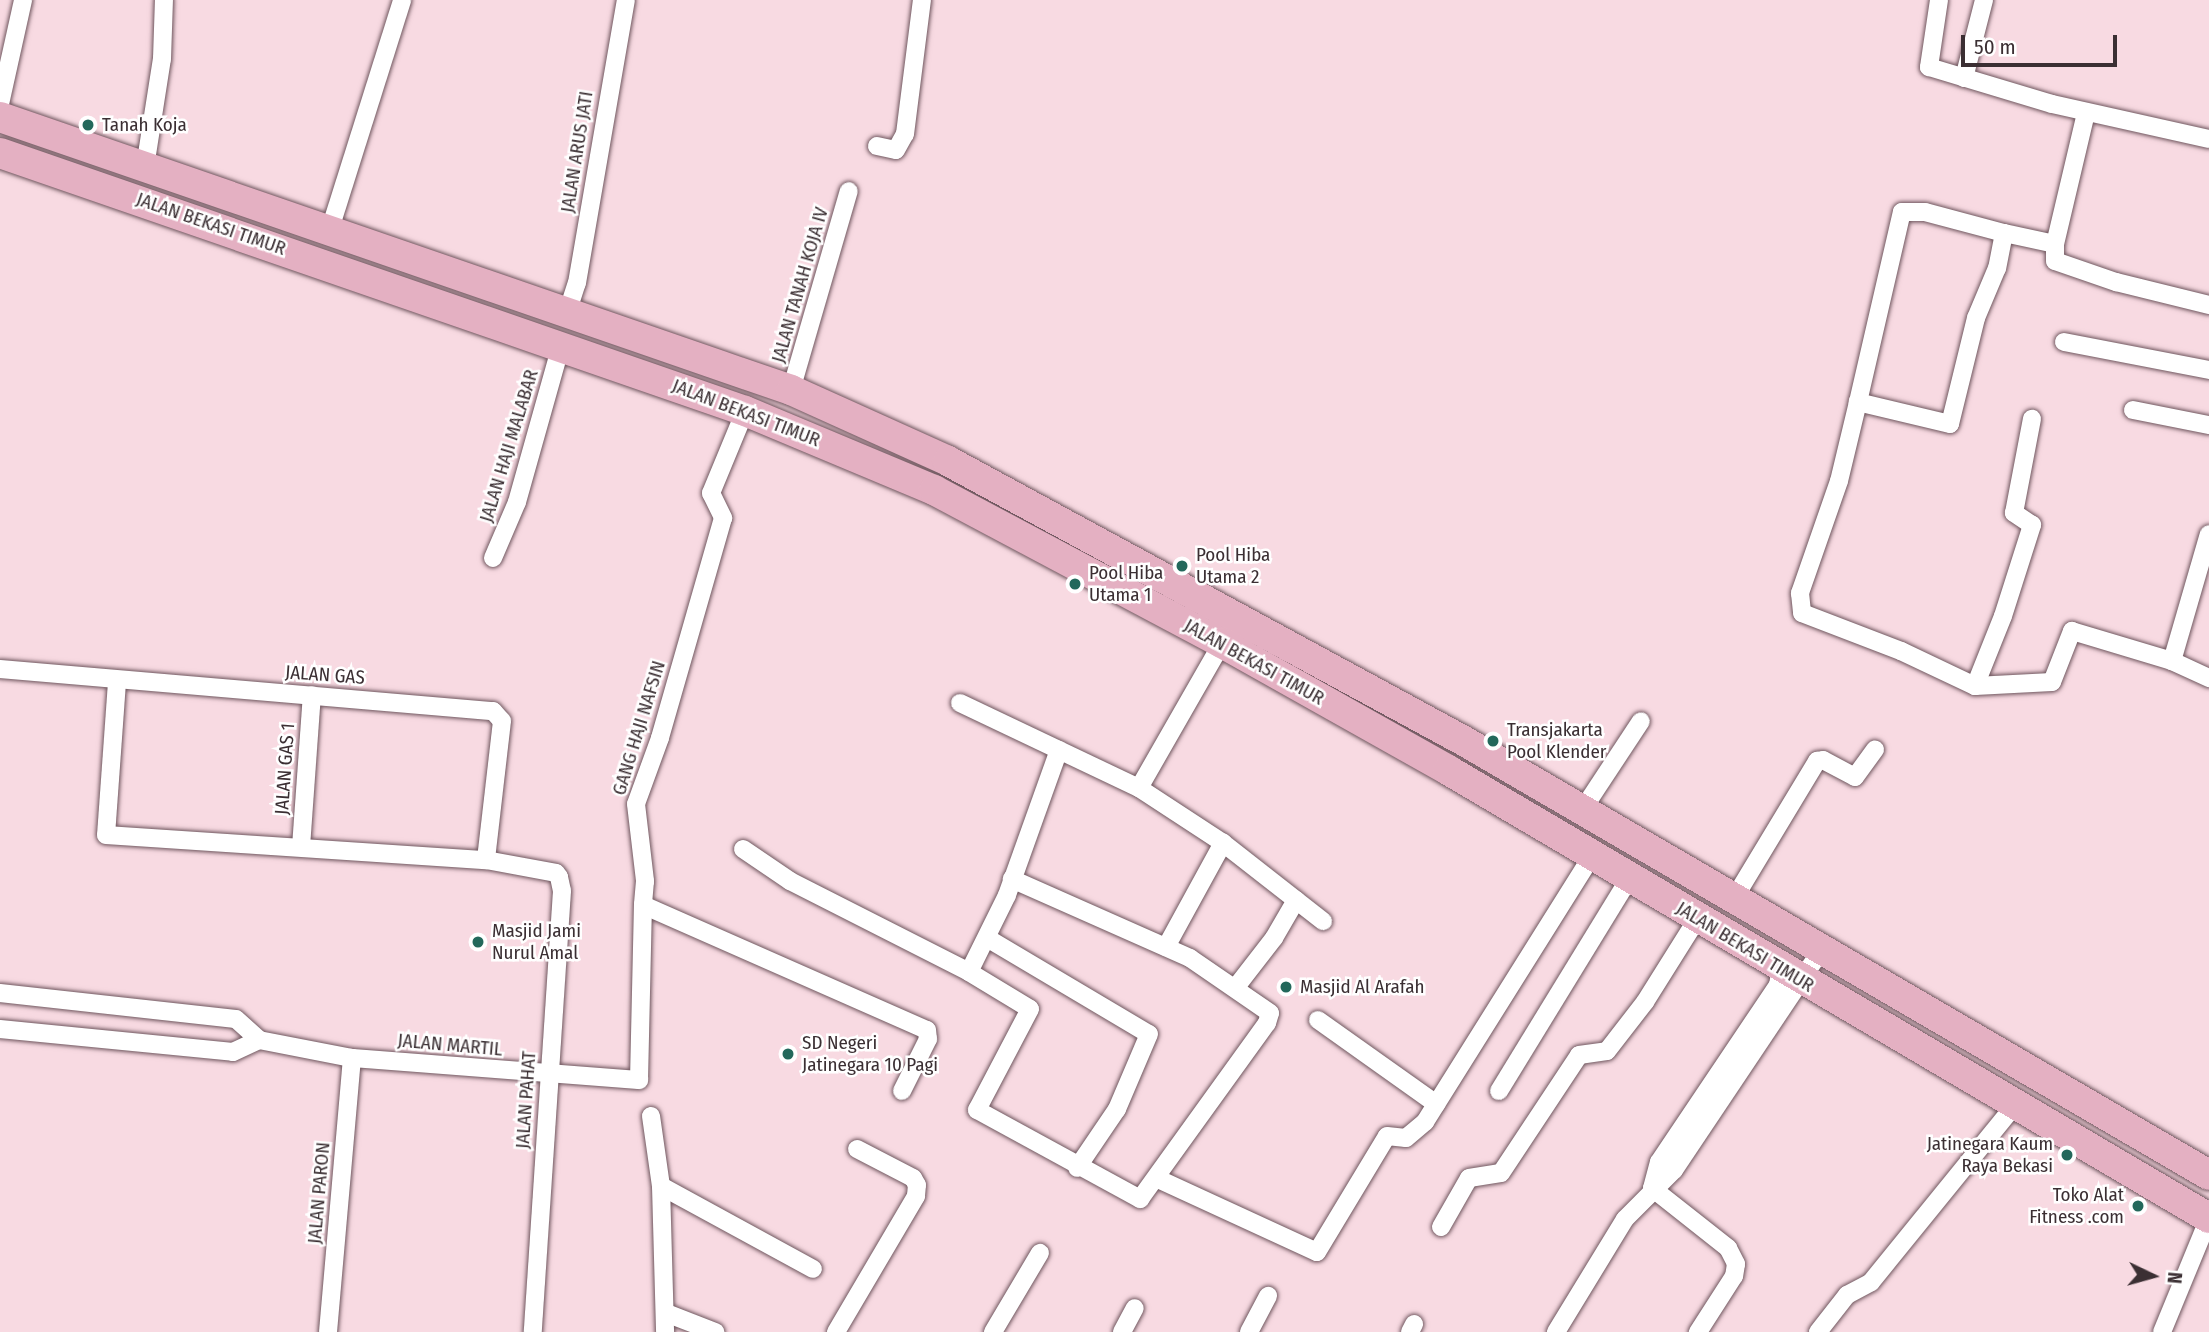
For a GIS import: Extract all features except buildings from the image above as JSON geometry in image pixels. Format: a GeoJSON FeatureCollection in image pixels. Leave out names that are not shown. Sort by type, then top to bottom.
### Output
{"type":"FeatureCollection","features":[{"type":"Feature","properties":{"kind":"main road","name":"JALAN BEKASI TIMUR"},"geometry":{"type":"LineString","coordinates":[[0,117],[568,310],[791,390],[875,426],[1017,497],[1584,809],[2206,1173]]}},
{"type":"Feature","properties":{"kind":"main road","name":"JALAN BEKASI TIMUR"},"geometry":{"type":"LineString","coordinates":[[0,153],[561,345],[745,411],[934,491],[1222,643],[1592,856],[2209,1218]]}},
{"type":"Feature","properties":{"kind":"street"},"geometry":{"type":"LineString","coordinates":[[0,104],[23,0]]}},
{"type":"Feature","properties":{"kind":"street"},"geometry":{"type":"LineString","coordinates":[[145,166],[162,59],[164,0]]}},
{"type":"Feature","properties":{"kind":"street"},"geometry":{"type":"LineString","coordinates":[[330,229],[402,0]]}},
{"type":"Feature","properties":{"kind":"street","name":"JALAN ARUS JATI"},"geometry":{"type":"LineString","coordinates":[[568,310],[576,283],[626,0]]}},
{"type":"Feature","properties":{"kind":"street"},"geometry":{"type":"LineString","coordinates":[[877,146],[896,150],[905,134],[922,0]]}},
{"type":"Feature","properties":{"kind":"street"},"geometry":{"type":"LineString","coordinates":[[1939,0],[1929,67],[2086,113],[2209,139]]}},
{"type":"Feature","properties":{"kind":"street"},"geometry":{"type":"LineString","coordinates":[[1964,78],[1984,0]]}},
{"type":"Feature","properties":{"kind":"street"},"geometry":{"type":"LineString","coordinates":[[2055,252],[2086,113]]}},
{"type":"Feature","properties":{"kind":"street","name":"JALAN TANAH KOJA IV"},"geometry":{"type":"LineString","coordinates":[[791,390],[849,191]]}},
{"type":"Feature","properties":{"kind":"street"},"geometry":{"type":"LineString","coordinates":[[2209,305],[2116,282],[2055,252],[2004,233],[1925,212],[1902,212],[1839,481],[1800,593],[1802,613],[1816,622],[1901,651],[1975,686],[2052,682],[2072,631],[2172,661],[2209,678]]}},
{"type":"Feature","properties":{"kind":"street"},"geometry":{"type":"LineString","coordinates":[[1858,402],[1951,422],[1976,318],[1997,268],[2004,233]]}},
{"type":"Feature","properties":{"kind":"street"},"geometry":{"type":"LineString","coordinates":[[2064,342],[2209,370]]}},
{"type":"Feature","properties":{"kind":"street","name":"JALAN HAJI MALABAR"},"geometry":{"type":"LineString","coordinates":[[494,558],[517,502],[561,345]]}},
{"type":"Feature","properties":{"kind":"street"},"geometry":{"type":"LineString","coordinates":[[2133,410],[2209,425]]}},
{"type":"Feature","properties":{"kind":"street","name":"GANG HAJI NAFSIN"},"geometry":{"type":"LineString","coordinates":[[639,1080],[645,881],[636,804],[660,738],[723,518],[711,493],[745,411]]}},
{"type":"Feature","properties":{"kind":"street"},"geometry":{"type":"LineString","coordinates":[[1975,686],[2003,616],[2032,525],[2014,513],[2032,419]]}},
{"type":"Feature","properties":{"kind":"street"},"geometry":{"type":"LineString","coordinates":[[2172,661],[2209,534]]}},
{"type":"Feature","properties":{"kind":"street"},"geometry":{"type":"LineString","coordinates":[[1139,789],[1222,643]]}},
{"type":"Feature","properties":{"kind":"street","name":"JALAN GAS"},"geometry":{"type":"LineString","coordinates":[[0,669],[117,682],[489,710],[499,715],[486,860]]}},
{"type":"Feature","properties":{"kind":"street"},"geometry":{"type":"LineString","coordinates":[[117,682],[106,835],[486,860]]}},
{"type":"Feature","properties":{"kind":"street","name":"JALAN GAS 1"},"geometry":{"type":"LineString","coordinates":[[301,847],[312,695]]}},
{"type":"Feature","properties":{"kind":"street"},"geometry":{"type":"LineString","coordinates":[[960,703],[1139,789],[1223,843],[1324,921]]}},
{"type":"Feature","properties":{"kind":"street"},"geometry":{"type":"LineString","coordinates":[[1584,809],[1641,721]]}},
{"type":"Feature","properties":{"kind":"street"},"geometry":{"type":"LineString","coordinates":[[1735,897],[1817,761],[1823,760],[1855,777],[1875,749]]}},
{"type":"Feature","properties":{"kind":"street"},"geometry":{"type":"LineString","coordinates":[[969,972],[1012,879],[1059,750]]}},
{"type":"Feature","properties":{"kind":"street"},"geometry":{"type":"LineString","coordinates":[[1166,947],[1223,843]]}},
{"type":"Feature","properties":{"kind":"street"},"geometry":{"type":"LineString","coordinates":[[743,849],[790,881],[969,972],[1031,1012],[977,1110],[1077,1168],[1140,1199],[1270,1017],[1268,1010],[1236,987],[1166,947],[1012,879]]}},
{"type":"Feature","properties":{"kind":"street"},"geometry":{"type":"LineString","coordinates":[[1156,1178],[1317,1252],[1387,1136],[1409,1137],[1436,1104],[1592,856]]}},
{"type":"Feature","properties":{"kind":"street","name":"JALAN PAHAT"},"geometry":{"type":"LineString","coordinates":[[486,860],[556,873],[562,891],[533,1332]]}},
{"type":"Feature","properties":{"kind":"street"},"geometry":{"type":"LineString","coordinates":[[1499,1091],[1629,879]]}},
{"type":"Feature","properties":{"kind":"street"},"geometry":{"type":"LineString","coordinates":[[1236,987],[1274,938],[1296,900]]}},
{"type":"Feature","properties":{"kind":"street"},"geometry":{"type":"LineString","coordinates":[[643,905],[927,1030],[928,1039],[902,1091]]}},
{"type":"Feature","properties":{"kind":"street"},"geometry":{"type":"LineString","coordinates":[[1441,1227],[1469,1178],[1501,1173],[1578,1055],[1607,1051],[1697,919]]}},
{"type":"Feature","properties":{"kind":"street"},"geometry":{"type":"LineString","coordinates":[[987,938],[1149,1034],[1117,1109],[1077,1168]]}},
{"type":"Feature","properties":{"kind":"street"},"geometry":{"type":"LineString","coordinates":[[1556,1332],[1625,1219],[1652,1188],[1674,1170],[1791,974],[1822,949]]}},
{"type":"Feature","properties":{"kind":"street","name":"JALAN MARTIL"},"geometry":{"type":"LineString","coordinates":[[0,993],[236,1019],[259,1040],[352,1058],[639,1080]]}},
{"type":"Feature","properties":{"kind":"street"},"geometry":{"type":"LineString","coordinates":[[1318,1020],[1436,1104]]}},
{"type":"Feature","properties":{"kind":"street"},"geometry":{"type":"LineString","coordinates":[[0,1029],[233,1052],[259,1040]]}},
{"type":"Feature","properties":{"kind":"street","name":"JALAN PARON"},"geometry":{"type":"LineString","coordinates":[[328,1332],[352,1058]]}},
{"type":"Feature","properties":{"kind":"street"},"geometry":{"type":"LineString","coordinates":[[1818,1332],[1847,1295],[1871,1282],[2014,1106]]}},
{"type":"Feature","properties":{"kind":"street"},"geometry":{"type":"LineString","coordinates":[[651,1116],[661,1186],[665,1332]]}},
{"type":"Feature","properties":{"kind":"street"},"geometry":{"type":"LineString","coordinates":[[836,1332],[916,1196],[917,1185],[857,1149]]}},
{"type":"Feature","properties":{"kind":"street"},"geometry":{"type":"LineString","coordinates":[[661,1186],[813,1269]]}},
{"type":"Feature","properties":{"kind":"street"},"geometry":{"type":"LineString","coordinates":[[1652,1188],[1728,1248],[1736,1264],[1734,1276],[1698,1332]]}},
{"type":"Feature","properties":{"kind":"street"},"geometry":{"type":"LineString","coordinates":[[2162,1332],[2209,1218]]}},
{"type":"Feature","properties":{"kind":"street"},"geometry":{"type":"LineString","coordinates":[[993,1332],[1040,1253]]}},
{"type":"Feature","properties":{"kind":"street"},"geometry":{"type":"LineString","coordinates":[[1248,1332],[1268,1296]]}},
{"type":"Feature","properties":{"kind":"street"},"geometry":{"type":"LineString","coordinates":[[1122,1332],[1135,1308]]}},
{"type":"Feature","properties":{"kind":"street"},"geometry":{"type":"LineString","coordinates":[[666,1313],[715,1332]]}},
{"type":"Feature","properties":{"kind":"place","name":"Tanah Koja"},"geometry":{"type":"Point","coordinates":[88,125]}},
{"type":"Feature","properties":{"kind":"place","name":"Pool Hiba Utama 2"},"geometry":{"type":"Point","coordinates":[1182,566]}},
{"type":"Feature","properties":{"kind":"place","name":"Pool Hiba Utama 1"},"geometry":{"type":"Point","coordinates":[1075,584]}},
{"type":"Feature","properties":{"kind":"place","name":"Transjakarta Pool Klender"},"geometry":{"type":"Point","coordinates":[1493,741]}},
{"type":"Feature","properties":{"kind":"place","name":"Masjid Jami Nurul Amal"},"geometry":{"type":"Point","coordinates":[478,942]}},
{"type":"Feature","properties":{"kind":"place","name":"Masjid Al Arafah"},"geometry":{"type":"Point","coordinates":[1286,987]}},
{"type":"Feature","properties":{"kind":"place","name":"SD Negeri Jatinegara 10 Pagi"},"geometry":{"type":"Point","coordinates":[788,1054]}},
{"type":"Feature","properties":{"kind":"place","name":"Jatinegara Kaum Raya Bekasi"},"geometry":{"type":"Point","coordinates":[2067,1155]}},
{"type":"Feature","properties":{"kind":"place","name":"Toko Alat Fitness .com"},"geometry":{"type":"Point","coordinates":[2138,1206]}}]}
